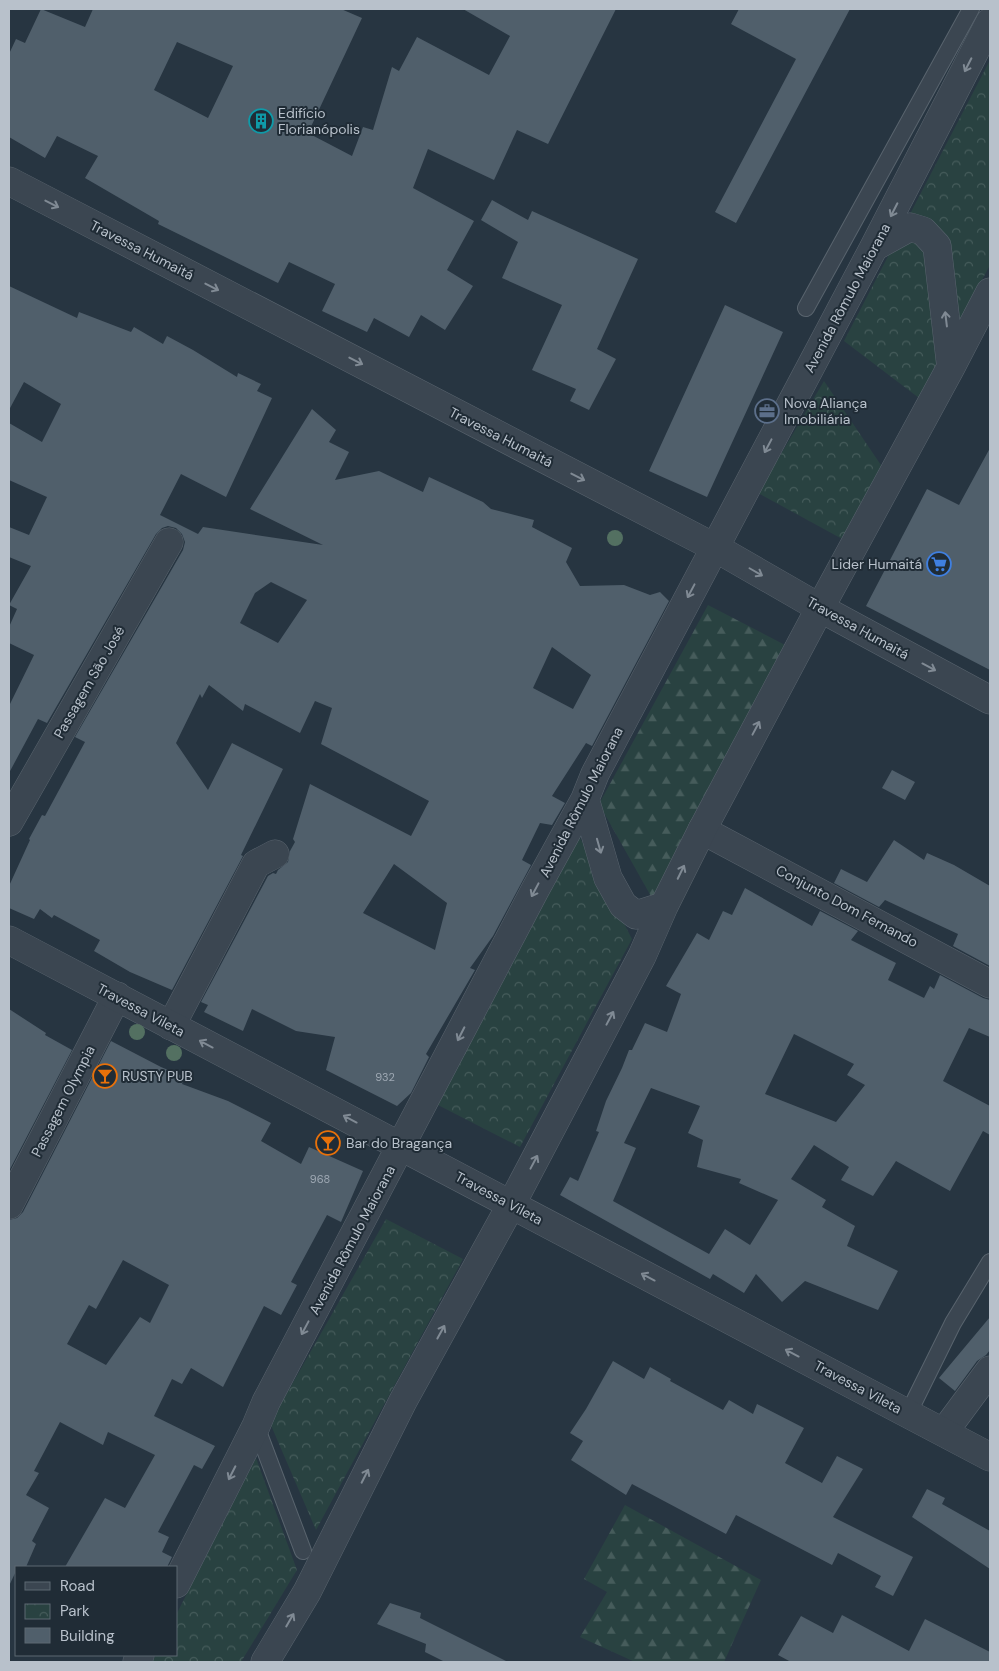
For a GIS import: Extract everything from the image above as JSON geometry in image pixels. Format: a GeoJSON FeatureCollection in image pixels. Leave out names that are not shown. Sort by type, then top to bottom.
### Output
{"type":"FeatureCollection","features":[{"type":"Feature","properties":{"kind":"street","name":"Avenida Rômulo Maiorana"},"geometry":{"type":"LineString","coordinates":[[178,1580],[256,1426],[266,1402],[530,899],[585,799],[595,774],[874,247],[990,22]]}},
{"type":"Feature","properties":{"kind":"street","name":"Travessa Humaitá"},"geometry":{"type":"LineString","coordinates":[[9,181],[714,548],[990,700]]}},
{"type":"Feature","properties":{"kind":"street"},"geometry":{"type":"LineString","coordinates":[[874,247],[910,227],[923,231],[937,246],[951,367]]}},
{"type":"Feature","properties":{"kind":"street"},"geometry":{"type":"LineString","coordinates":[[265,1662],[307,1592],[403,1401],[511,1205],[642,956],[664,906],[702,830],[990,292]]}},
{"type":"Feature","properties":{"kind":"street","name":"Passagem São José"},"geometry":{"type":"LineString","coordinates":[[9,822],[169,542]]}},
{"type":"Feature","properties":{"kind":"street"},"geometry":{"type":"LineString","coordinates":[[585,799],[608,878],[623,904],[636,915],[664,906]]}},
{"type":"Feature","properties":{"kind":"street","name":"Conjunto Dom Fernando"},"geometry":{"type":"LineString","coordinates":[[702,830],[990,984]]}},
{"type":"Feature","properties":{"kind":"street"},"geometry":{"type":"LineString","coordinates":[[171,1026],[256,864],[275,854]]}},
{"type":"Feature","properties":{"kind":"street","name":"Travessa Vileta"},"geometry":{"type":"LineString","coordinates":[[9,940],[990,1457]]}},
{"type":"Feature","properties":{"kind":"street","name":"Passagem Olympia"},"geometry":{"type":"LineString","coordinates":[[9,1205],[117,996]]}},
{"type":"Feature","properties":{"kind":"street"},"geometry":{"type":"LineString","coordinates":[[944,1432],[990,1370]]}},
{"type":"Feature","properties":{"kind":"lane"},"geometry":{"type":"LineString","coordinates":[[806,308],[971,9]]}},
{"type":"Feature","properties":{"kind":"lane"},"geometry":{"type":"LineString","coordinates":[[908,1414],[954,1323],[990,1262]]}},
{"type":"Feature","properties":{"kind":"lane"},"geometry":{"type":"LineString","coordinates":[[256,1426],[303,1552]]}},
{"type":"Feature","properties":{"kind":"green space"},"geometry":{"type":"Polygon","coordinates":[[[990,60],[990,265],[919,398],[844,341],[990,60]]]}},
{"type":"Feature","properties":{"kind":"green space"},"geometry":{"type":"Polygon","coordinates":[[[824,381],[885,471],[844,540],[758,493],[824,381]]]}},
{"type":"Feature","properties":{"kind":"green space"},"geometry":{"type":"Polygon","coordinates":[[[708,605],[787,646],[652,898],[599,804],[708,605]]]}},
{"type":"Feature","properties":{"kind":"green space"},"geometry":{"type":"Polygon","coordinates":[[[577,832],[632,939],[520,1147],[436,1104],[577,832]]]}},
{"type":"Feature","properties":{"kind":"green space"},"geometry":{"type":"Polygon","coordinates":[[[386,1219],[463,1259],[316,1530],[270,1423],[386,1219]]]}},
{"type":"Feature","properties":{"kind":"green space"},"geometry":{"type":"Polygon","coordinates":[[[256,1458],[297,1570],[241,1662],[152,1662],[155,1656],[178,1656],[178,1611],[256,1458]]]}},
{"type":"Feature","properties":{"kind":"green space"},"geometry":{"type":"Polygon","coordinates":[[[625,1505],[761,1580],[724,1662],[635,1662],[580,1637],[607,1592],[584,1579],[625,1505]]]}},
{"type":"Feature","properties":{"kind":"building"},"geometry":{"type":"Polygon","coordinates":[[[41,9],[85,27],[93,9],[341,9],[362,18],[308,133],[352,156],[363,127],[373,130],[392,67],[399,71],[417,37],[489,75],[510,36],[463,9],[616,9],[548,144],[517,130],[494,180],[428,149],[413,188],[474,221],[447,270],[473,286],[445,330],[421,315],[409,337],[374,318],[367,332],[322,311],[335,284],[289,262],[278,283],[158,224],[159,221],[85,178],[98,156],[57,136],[45,158],[9,137],[9,54],[16,39],[25,43],[41,9]],[[177,42],[154,90],[208,118],[233,66],[177,42]]]}},
{"type":"Feature","properties":{"kind":"building"},"geometry":{"type":"Polygon","coordinates":[[[739,9],[850,9],[736,223],[715,212],[796,59],[731,24],[739,9]]]}},
{"type":"Feature","properties":{"kind":"building"},"geometry":{"type":"Polygon","coordinates":[[[492,200],[528,220],[532,211],[638,259],[597,349],[616,359],[589,410],[570,401],[576,389],[532,370],[562,305],[502,278],[518,242],[481,220],[492,200]]]}},
{"type":"Feature","properties":{"kind":"building"},"geometry":{"type":"Polygon","coordinates":[[[9,286],[77,318],[79,312],[131,332],[134,327],[163,344],[167,336],[237,377],[238,373],[261,384],[257,391],[272,398],[226,497],[181,474],[160,515],[198,534],[203,527],[323,545],[250,509],[312,409],[336,430],[329,442],[349,452],[335,480],[379,471],[423,492],[429,477],[483,502],[491,509],[534,520],[532,527],[572,548],[566,562],[580,586],[624,585],[650,595],[660,592],[669,601],[592,746],[586,743],[552,796],[565,803],[552,825],[540,823],[522,860],[531,865],[493,936],[470,968],[475,970],[426,1054],[429,1057],[411,1093],[397,1106],[326,1070],[335,1037],[296,1031],[252,1009],[243,1031],[204,1012],[208,1005],[201,1002],[268,876],[273,873],[276,874],[288,862],[310,784],[411,836],[429,801],[321,744],[332,708],[315,701],[300,733],[245,704],[243,711],[209,685],[202,698],[200,694],[176,743],[208,790],[232,743],[283,769],[241,855],[243,856],[172,990],[130,972],[94,951],[100,940],[54,915],[52,918],[40,909],[34,919],[9,908],[9,886],[29,839],[42,815],[45,816],[85,742],[75,737],[183,550],[185,542],[182,534],[176,528],[168,526],[162,528],[156,534],[47,723],[38,719],[9,773],[9,706],[34,655],[9,643],[9,627],[17,609],[9,605],[31,566],[9,557],[9,527],[29,535],[47,497],[9,480],[9,423],[42,442],[61,404],[24,382],[9,410],[9,286]],[[271,582],[255,593],[240,623],[278,643],[307,600],[271,582]],[[552,647],[533,688],[573,709],[591,675],[552,647]],[[394,864],[363,913],[435,950],[447,903],[394,864]]]}},
{"type":"Feature","properties":{"kind":"building"},"geometry":{"type":"Polygon","coordinates":[[[725,305],[783,332],[707,497],[649,471],[725,305]]]}},
{"type":"Feature","properties":{"kind":"building","name":"Lider Humaitá"},"geometry":{"type":"Polygon","coordinates":[[[990,448],[990,670],[866,606],[927,489],[959,505],[990,448]]]}},
{"type":"Feature","properties":{"kind":"building"},"geometry":{"type":"Polygon","coordinates":[[[892,770],[915,782],[905,800],[882,788],[892,770]]]}},
{"type":"Feature","properties":{"kind":"building"},"geometry":{"type":"Polygon","coordinates":[[[894,840],[924,860],[927,853],[954,865],[990,886],[990,966],[953,946],[958,934],[885,900],[879,907],[834,883],[841,869],[867,882],[894,840]]]}},
{"type":"Feature","properties":{"kind":"building"},"geometry":{"type":"Polygon","coordinates":[[[745,888],[812,926],[820,911],[858,931],[851,940],[896,963],[888,980],[924,998],[930,986],[934,989],[940,975],[990,1000],[990,1037],[969,1028],[943,1081],[990,1106],[990,1135],[983,1131],[950,1191],[896,1161],[873,1196],[841,1180],[849,1167],[814,1145],[791,1179],[826,1200],[822,1207],[855,1226],[847,1246],[898,1271],[878,1310],[805,1281],[782,1302],[756,1274],[744,1293],[713,1274],[710,1279],[560,1195],[570,1177],[578,1181],[599,1132],[596,1131],[606,1101],[629,1050],[632,1050],[645,1023],[667,1032],[681,994],[666,986],[697,933],[709,940],[723,911],[732,915],[745,888]],[[794,1034],[765,1094],[836,1122],[865,1085],[847,1075],[854,1064],[794,1034]],[[651,1088],[624,1143],[636,1148],[613,1201],[709,1254],[725,1229],[750,1245],[778,1200],[739,1183],[741,1179],[697,1167],[703,1140],[688,1133],[700,1106],[651,1088]]]}},
{"type":"Feature","properties":{"kind":"building"},"geometry":{"type":"Polygon","coordinates":[[[9,1009],[46,1033],[45,1035],[72,1050],[9,1171],[9,1009]]]}},
{"type":"Feature","properties":{"kind":"building"},"geometry":{"type":"Polygon","coordinates":[[[111,1041],[161,1067],[185,1077],[182,1084],[228,1101],[271,1123],[261,1141],[301,1164],[309,1147],[363,1171],[341,1222],[327,1215],[291,1282],[297,1285],[281,1315],[264,1306],[223,1387],[191,1368],[182,1384],[172,1379],[154,1416],[215,1446],[202,1469],[194,1465],[158,1532],[169,1537],[162,1552],[172,1557],[168,1566],[66,1566],[105,1498],[125,1508],[155,1455],[108,1432],[103,1445],[60,1422],[34,1471],[39,1473],[26,1495],[49,1508],[32,1541],[36,1544],[26,1566],[15,1566],[15,1573],[9,1586],[9,1220],[17,1218],[23,1212],[111,1041]],[[123,1260],[96,1309],[89,1305],[67,1344],[106,1365],[140,1317],[150,1323],[169,1285],[123,1260]]]}},
{"type":"Feature","properties":{"kind":"building"},"geometry":{"type":"Polygon","coordinates":[[[990,1317],[990,1350],[977,1361],[955,1391],[939,1378],[990,1317]]]}},
{"type":"Feature","properties":{"kind":"building"},"geometry":{"type":"Polygon","coordinates":[[[613,1361],[644,1379],[650,1367],[671,1379],[670,1381],[723,1410],[729,1400],[753,1414],[757,1404],[804,1428],[785,1463],[822,1483],[837,1456],[863,1469],[833,1517],[913,1557],[893,1596],[875,1587],[881,1576],[838,1553],[832,1565],[736,1515],[726,1534],[632,1484],[626,1495],[571,1460],[583,1441],[570,1433],[613,1361]]]}},
{"type":"Feature","properties":{"kind":"building"},"geometry":{"type":"Polygon","coordinates":[[[927,1489],[945,1498],[942,1504],[990,1531],[990,1569],[912,1517],[927,1489]]]}},
{"type":"Feature","properties":{"kind":"building"},"geometry":{"type":"Polygon","coordinates":[[[390,1603],[421,1613],[420,1618],[508,1662],[445,1662],[425,1652],[426,1644],[377,1624],[390,1603]]]}},
{"type":"Feature","properties":{"kind":"building"},"geometry":{"type":"Polygon","coordinates":[[[842,1615],[909,1651],[925,1619],[990,1652],[990,1662],[791,1662],[778,1655],[801,1616],[833,1633],[842,1615]]]}},
{"type":"Feature","properties":{"kind":"place","name":"Edifício Florianópolis"},"geometry":{"type":"Point","coordinates":[261,121]}},
{"type":"Feature","properties":{"kind":"place","name":"Nova Aliança Imobiliária"},"geometry":{"type":"Point","coordinates":[767,411]}},
{"type":"Feature","properties":{"kind":"place","name":"Lider Humaitá"},"geometry":{"type":"Point","coordinates":[939,564]}},
{"type":"Feature","properties":{"kind":"place","name":"RUSTY PUB"},"geometry":{"type":"Point","coordinates":[105,1076]}},
{"type":"Feature","properties":{"kind":"place","name":"Bar do Bragança"},"geometry":{"type":"Point","coordinates":[328,1143]}}]}
